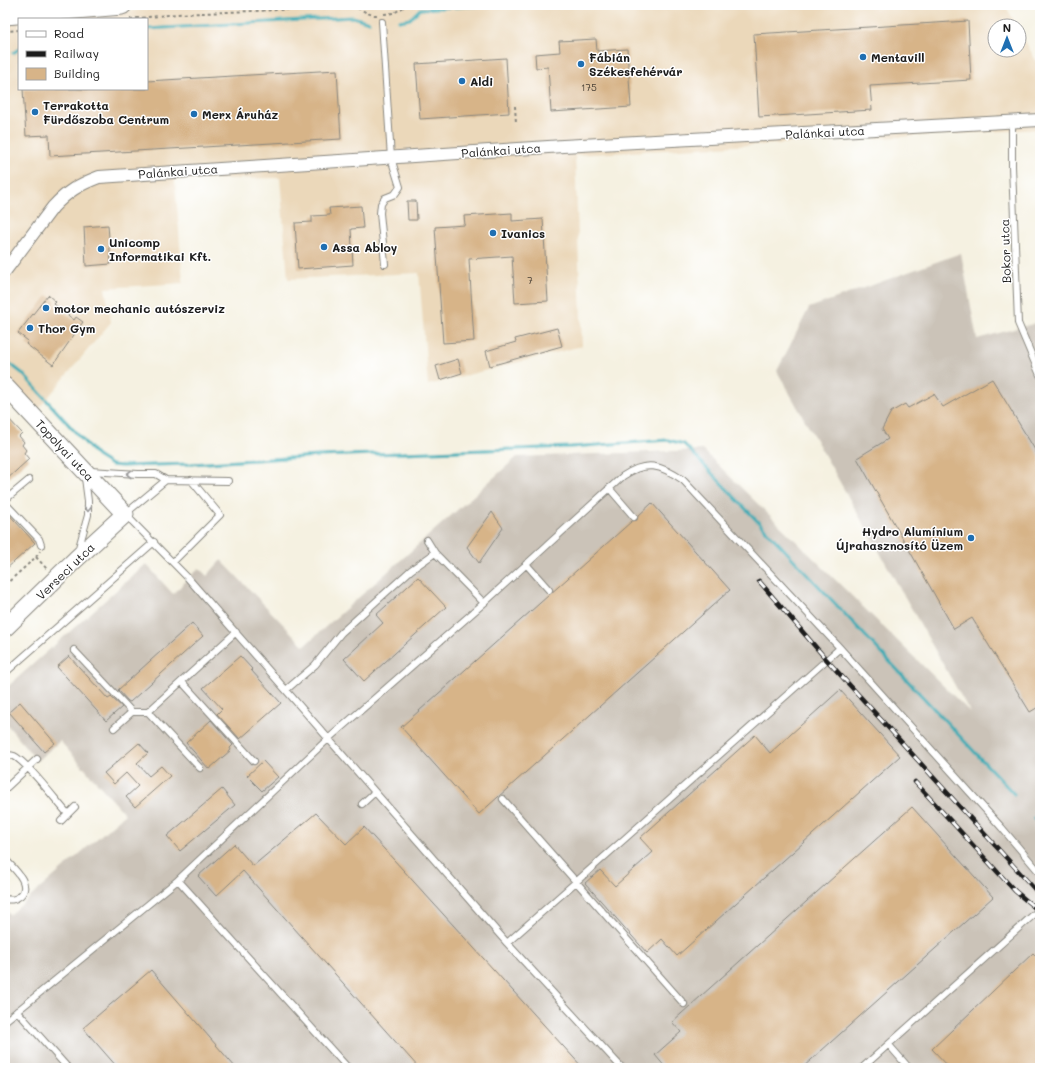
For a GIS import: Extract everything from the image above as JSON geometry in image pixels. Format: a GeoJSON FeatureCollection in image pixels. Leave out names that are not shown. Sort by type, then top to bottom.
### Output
{"type":"FeatureCollection","features":[{"type":"Feature","properties":{"kind":"main road"},"geometry":{"type":"LineString","coordinates":[[5,15],[122,5]]}},
{"type":"Feature","properties":{"kind":"street","name":"Palánkai utca"},"geometry":{"type":"LineString","coordinates":[[5,271],[57,202],[74,188],[98,177],[563,146],[1040,120]]}},
{"type":"Feature","properties":{"kind":"street","name":"Topolyai utca"},"geometry":{"type":"LineString","coordinates":[[5,386],[125,514]]}},
{"type":"Feature","properties":{"kind":"street","name":"Verseci utca"},"geometry":{"type":"LineString","coordinates":[[5,628],[76,558],[125,514]]}},
{"type":"Feature","properties":{"kind":"lane"},"geometry":{"type":"LineString","coordinates":[[382,22],[391,158],[400,187],[395,194],[385,198],[381,204],[380,213],[385,264]]}},
{"type":"Feature","properties":{"kind":"lane","name":"Bokor utca"},"geometry":{"type":"LineString","coordinates":[[1012,122],[1012,166],[1018,322],[1040,375]]}},
{"type":"Feature","properties":{"kind":"lane"},"geometry":{"type":"LineString","coordinates":[[5,1020],[178,880],[328,739],[484,602],[609,488],[623,476],[638,467],[655,467],[664,469],[683,480],[840,648],[1002,828],[1040,873]]}},
{"type":"Feature","properties":{"kind":"lane"},"geometry":{"type":"LineString","coordinates":[[76,558],[88,515],[88,501],[84,471],[116,474],[156,474],[166,480],[228,481]]}},
{"type":"Feature","properties":{"kind":"lane"},"geometry":{"type":"LineString","coordinates":[[29,480],[5,501],[39,539],[41,545]]}},
{"type":"Feature","properties":{"kind":"lane"},"geometry":{"type":"LineString","coordinates":[[166,480],[125,514],[173,562],[236,632],[328,739],[622,1068]]}},
{"type":"Feature","properties":{"kind":"lane"},"geometry":{"type":"LineString","coordinates":[[173,562],[220,514],[191,480]]}},
{"type":"Feature","properties":{"kind":"lane"},"geometry":{"type":"LineString","coordinates":[[609,488],[634,516]]}},
{"type":"Feature","properties":{"kind":"lane"},"geometry":{"type":"LineString","coordinates":[[427,540],[435,553],[484,602]]}},
{"type":"Feature","properties":{"kind":"lane"},"geometry":{"type":"LineString","coordinates":[[5,673],[154,542]]}},
{"type":"Feature","properties":{"kind":"lane"},"geometry":{"type":"LineString","coordinates":[[286,690],[315,664],[341,633],[411,570],[435,553]]}},
{"type":"Feature","properties":{"kind":"lane"},"geometry":{"type":"LineString","coordinates":[[526,564],[549,590]]}},
{"type":"Feature","properties":{"kind":"lane"},"geometry":{"type":"LineString","coordinates":[[114,728],[132,712],[148,712],[236,632]]}},
{"type":"Feature","properties":{"kind":"lane"},"geometry":{"type":"LineString","coordinates":[[508,942],[840,648]]}},
{"type":"Feature","properties":{"kind":"lane"},"geometry":{"type":"LineString","coordinates":[[74,650],[132,712]]}},
{"type":"Feature","properties":{"kind":"lane"},"geometry":{"type":"LineString","coordinates":[[182,682],[254,761]]}},
{"type":"Feature","properties":{"kind":"lane"},"geometry":{"type":"LineString","coordinates":[[148,712],[200,768]]}},
{"type":"Feature","properties":{"kind":"lane"},"geometry":{"type":"LineString","coordinates":[[5,756],[13,755],[28,768],[68,814]]}},
{"type":"Feature","properties":{"kind":"lane"},"geometry":{"type":"LineString","coordinates":[[5,789],[37,759]]}},
{"type":"Feature","properties":{"kind":"lane"},"geometry":{"type":"LineString","coordinates":[[362,804],[375,792]]}},
{"type":"Feature","properties":{"kind":"lane"},"geometry":{"type":"LineString","coordinates":[[503,799],[684,1004]]}},
{"type":"Feature","properties":{"kind":"lane"},"geometry":{"type":"LineString","coordinates":[[61,821],[75,807]]}},
{"type":"Feature","properties":{"kind":"lane"},"geometry":{"type":"LineString","coordinates":[[5,859],[22,878],[24,888],[23,892],[17,898],[5,899]]}},
{"type":"Feature","properties":{"kind":"lane"},"geometry":{"type":"LineString","coordinates":[[178,880],[343,1066]]}},
{"type":"Feature","properties":{"kind":"lane"},"geometry":{"type":"LineString","coordinates":[[862,1068],[1040,909]]}},
{"type":"Feature","properties":{"kind":"lane"},"geometry":{"type":"LineString","coordinates":[[17,1011],[68,1068]]}},
{"type":"Feature","properties":{"kind":"lane"},"geometry":{"type":"LineString","coordinates":[[889,1045],[909,1068]]}},
{"type":"Feature","properties":{"kind":"path"},"geometry":{"type":"LineString","coordinates":[[141,18],[184,14],[354,7],[360,8],[372,15],[394,13],[407,5]]}},
{"type":"Feature","properties":{"kind":"path"},"geometry":{"type":"LineString","coordinates":[[5,33],[8,31],[18,30]]}},
{"type":"Feature","properties":{"kind":"path"},"geometry":{"type":"LineString","coordinates":[[515,106],[516,123]]}},
{"type":"Feature","properties":{"kind":"path"},"geometry":{"type":"LineString","coordinates":[[5,585],[36,557],[40,551],[41,545]]}},
{"type":"Feature","properties":{"kind":"path"},"geometry":{"type":"LineString","coordinates":[[36,557],[49,571]]}},
{"type":"Feature","properties":{"kind":"shaded area"},"geometry":{"type":"Polygon","coordinates":[[[222,5],[1005,5],[1012,18],[987,18],[987,58],[1027,58],[1027,44],[1040,68],[1040,129],[575,155],[582,346],[428,385],[419,273],[288,279],[280,178],[175,180],[183,283],[105,288],[111,322],[30,419],[5,387],[5,19],[18,18],[18,90],[148,90],[148,18],[20,18],[222,5]]]}},
{"type":"Feature","properties":{"kind":"shaded area"},"geometry":{"type":"Polygon","coordinates":[[[961,253],[977,339],[1040,322],[1040,1068],[5,1068],[5,909],[10,915],[125,814],[60,741],[37,761],[5,722],[5,689],[146,564],[173,594],[199,568],[207,576],[221,560],[304,646],[517,457],[703,450],[970,712],[777,371],[809,308],[961,253]]]}},
{"type":"Feature","properties":{"kind":"building","name":"Mentavill"},"geometry":{"type":"Polygon","coordinates":[[[968,21],[971,80],[870,86],[872,110],[759,117],[754,34],[968,21]]]}},
{"type":"Feature","properties":{"kind":"building"},"geometry":{"type":"Polygon","coordinates":[[[596,39],[597,51],[627,49],[631,107],[551,112],[548,67],[536,68],[535,54],[560,52],[559,41],[596,39]]]}},
{"type":"Feature","properties":{"kind":"building","name":"Aldi"},"geometry":{"type":"Polygon","coordinates":[[[506,58],[509,113],[420,119],[416,64],[506,58]]]}},
{"type":"Feature","properties":{"kind":"building","name":"Merx Áruház"},"geometry":{"type":"Polygon","coordinates":[[[337,70],[341,139],[50,156],[49,135],[26,136],[23,90],[148,90],[148,81],[337,70]]]}},
{"type":"Feature","properties":{"kind":"building"},"geometry":{"type":"Polygon","coordinates":[[[407,201],[416,201],[417,220],[408,220],[407,201]]]}},
{"type":"Feature","properties":{"kind":"building","name":"Assa Abloy"},"geometry":{"type":"Polygon","coordinates":[[[361,206],[363,228],[351,229],[353,265],[298,269],[295,223],[312,222],[312,216],[330,215],[329,208],[361,206]]]}},
{"type":"Feature","properties":{"kind":"building"},"geometry":{"type":"Polygon","coordinates":[[[512,213],[512,221],[543,219],[548,301],[515,303],[512,256],[469,259],[474,341],[443,343],[435,227],[465,225],[464,216],[512,213]]]}},
{"type":"Feature","properties":{"kind":"building"},"geometry":{"type":"Polygon","coordinates":[[[108,225],[111,264],[86,266],[84,227],[108,225]]]}},
{"type":"Feature","properties":{"kind":"building"},"geometry":{"type":"Polygon","coordinates":[[[48,295],[56,302],[54,304],[74,320],[76,317],[83,322],[53,365],[26,344],[28,341],[18,333],[48,295]]]}},
{"type":"Feature","properties":{"kind":"building"},"geometry":{"type":"Polygon","coordinates":[[[557,328],[562,346],[490,366],[486,351],[516,342],[515,339],[557,328]]]}},
{"type":"Feature","properties":{"kind":"building"},"geometry":{"type":"Polygon","coordinates":[[[458,359],[462,373],[440,380],[436,366],[458,359]]]}},
{"type":"Feature","properties":{"kind":"building","name":"Hydro Alumínium Újrahasznosító Üzem"},"geometry":{"type":"Polygon","coordinates":[[[992,379],[1040,458],[1040,706],[1030,712],[972,618],[954,629],[857,458],[888,439],[882,429],[891,412],[905,404],[908,408],[934,394],[943,407],[992,379]]]}},
{"type":"Feature","properties":{"kind":"building"},"geometry":{"type":"Polygon","coordinates":[[[5,415],[22,433],[19,436],[24,442],[22,445],[26,450],[24,453],[29,459],[5,481],[5,415]]]}},
{"type":"Feature","properties":{"kind":"building"},"geometry":{"type":"Polygon","coordinates":[[[652,503],[730,590],[479,814],[401,727],[632,521],[637,520],[638,516],[652,503]]]}},
{"type":"Feature","properties":{"kind":"building"},"geometry":{"type":"Polygon","coordinates":[[[5,510],[35,543],[5,570],[5,510]]]}},
{"type":"Feature","properties":{"kind":"building"},"geometry":{"type":"Polygon","coordinates":[[[492,512],[503,528],[479,563],[467,547],[492,512]]]}},
{"type":"Feature","properties":{"kind":"building"},"geometry":{"type":"Polygon","coordinates":[[[418,577],[446,607],[364,681],[344,659],[383,623],[376,615],[418,577]]]}},
{"type":"Feature","properties":{"kind":"building"},"geometry":{"type":"Polygon","coordinates":[[[192,623],[203,636],[130,702],[128,701],[118,690],[192,623]]]}},
{"type":"Feature","properties":{"kind":"building"},"geometry":{"type":"Polygon","coordinates":[[[69,656],[108,699],[111,697],[122,707],[106,721],[57,667],[69,656]]]}},
{"type":"Feature","properties":{"kind":"building"},"geometry":{"type":"Polygon","coordinates":[[[240,656],[281,703],[240,739],[217,714],[222,709],[203,688],[240,656]]]}},
{"type":"Feature","properties":{"kind":"building"},"geometry":{"type":"Polygon","coordinates":[[[840,690],[900,756],[677,956],[662,939],[647,953],[585,883],[600,870],[615,886],[653,852],[640,838],[755,735],[770,753],[840,690]]]}},
{"type":"Feature","properties":{"kind":"building"},"geometry":{"type":"Polygon","coordinates":[[[20,702],[55,743],[44,752],[9,712],[20,702]]]}},
{"type":"Feature","properties":{"kind":"building"},"geometry":{"type":"Polygon","coordinates":[[[211,720],[233,745],[230,748],[231,750],[209,769],[186,743],[211,720]]]}},
{"type":"Feature","properties":{"kind":"building"},"geometry":{"type":"Polygon","coordinates":[[[139,743],[148,753],[137,763],[149,776],[161,766],[170,776],[135,807],[126,797],[138,786],[126,773],[114,784],[104,773],[139,743]]]}},
{"type":"Feature","properties":{"kind":"building"},"geometry":{"type":"Polygon","coordinates":[[[263,761],[278,777],[262,791],[247,776],[263,761]]]}},
{"type":"Feature","properties":{"kind":"building"},"geometry":{"type":"Polygon","coordinates":[[[222,789],[235,805],[180,851],[167,836],[222,789]]]}},
{"type":"Feature","properties":{"kind":"building"},"geometry":{"type":"Polygon","coordinates":[[[912,807],[993,897],[802,1068],[666,1068],[655,1055],[681,1032],[672,1022],[912,807]]]}},
{"type":"Feature","properties":{"kind":"building"},"geometry":{"type":"Polygon","coordinates":[[[316,813],[346,844],[364,827],[583,1068],[419,1068],[243,871],[216,896],[198,876],[234,844],[253,866],[316,813]]]}},
{"type":"Feature","properties":{"kind":"building"},"geometry":{"type":"Polygon","coordinates":[[[1033,953],[1040,960],[1040,1068],[950,1068],[932,1049],[1033,953]]]}},
{"type":"Feature","properties":{"kind":"building"},"geometry":{"type":"Polygon","coordinates":[[[151,970],[236,1068],[118,1068],[83,1028],[151,970]]]}},
{"type":"Feature","properties":{"kind":"waterway"},"geometry":{"type":"LineString","coordinates":[[399,21],[410,19],[420,9],[491,5]]}},
{"type":"Feature","properties":{"kind":"waterway"},"geometry":{"type":"LineString","coordinates":[[148,29],[353,17],[369,22]]}},
{"type":"Feature","properties":{"kind":"waterway"},"geometry":{"type":"LineString","coordinates":[[13,53],[18,50]]}},
{"type":"Feature","properties":{"kind":"waterway"},"geometry":{"type":"LineString","coordinates":[[5,360],[22,373],[97,456],[111,465],[191,464],[319,456],[571,447],[668,440],[684,444],[1014,794]]}},
{"type":"Feature","properties":{"kind":"waterway"},"geometry":{"type":"LineString","coordinates":[[1034,818],[1040,824]]}},
{"type":"Feature","properties":{"kind":"railway"},"geometry":{"type":"LineString","coordinates":[[759,581],[826,659],[1040,895]]}},
{"type":"Feature","properties":{"kind":"railway"},"geometry":{"type":"LineString","coordinates":[[915,782],[1015,891],[1040,912]]}},
{"type":"Feature","properties":{"kind":"place","name":"Mentavill"},"geometry":{"type":"Point","coordinates":[863,57]}},
{"type":"Feature","properties":{"kind":"place","name":"Fábián Székesfehérvár"},"geometry":{"type":"Point","coordinates":[581,64]}},
{"type":"Feature","properties":{"kind":"place","name":"Aldi"},"geometry":{"type":"Point","coordinates":[462,81]}},
{"type":"Feature","properties":{"kind":"place","name":"Terrakotta Fürdőszoba Centrum"},"geometry":{"type":"Point","coordinates":[35,112]}},
{"type":"Feature","properties":{"kind":"place","name":"Merx Áruház"},"geometry":{"type":"Point","coordinates":[194,114]}},
{"type":"Feature","properties":{"kind":"place","name":"Ivanics"},"geometry":{"type":"Point","coordinates":[493,233]}},
{"type":"Feature","properties":{"kind":"place","name":"Assa Abloy"},"geometry":{"type":"Point","coordinates":[324,247]}},
{"type":"Feature","properties":{"kind":"place","name":"Unicomp Informatikai Kft."},"geometry":{"type":"Point","coordinates":[101,249]}},
{"type":"Feature","properties":{"kind":"place","name":"motor mechanic autószerviz"},"geometry":{"type":"Point","coordinates":[46,308]}},
{"type":"Feature","properties":{"kind":"place","name":"Thor Gym"},"geometry":{"type":"Point","coordinates":[30,328]}},
{"type":"Feature","properties":{"kind":"place","name":"Hydro Alumínium Újrahasznosító Üzem"},"geometry":{"type":"Point","coordinates":[971,538]}}]}
